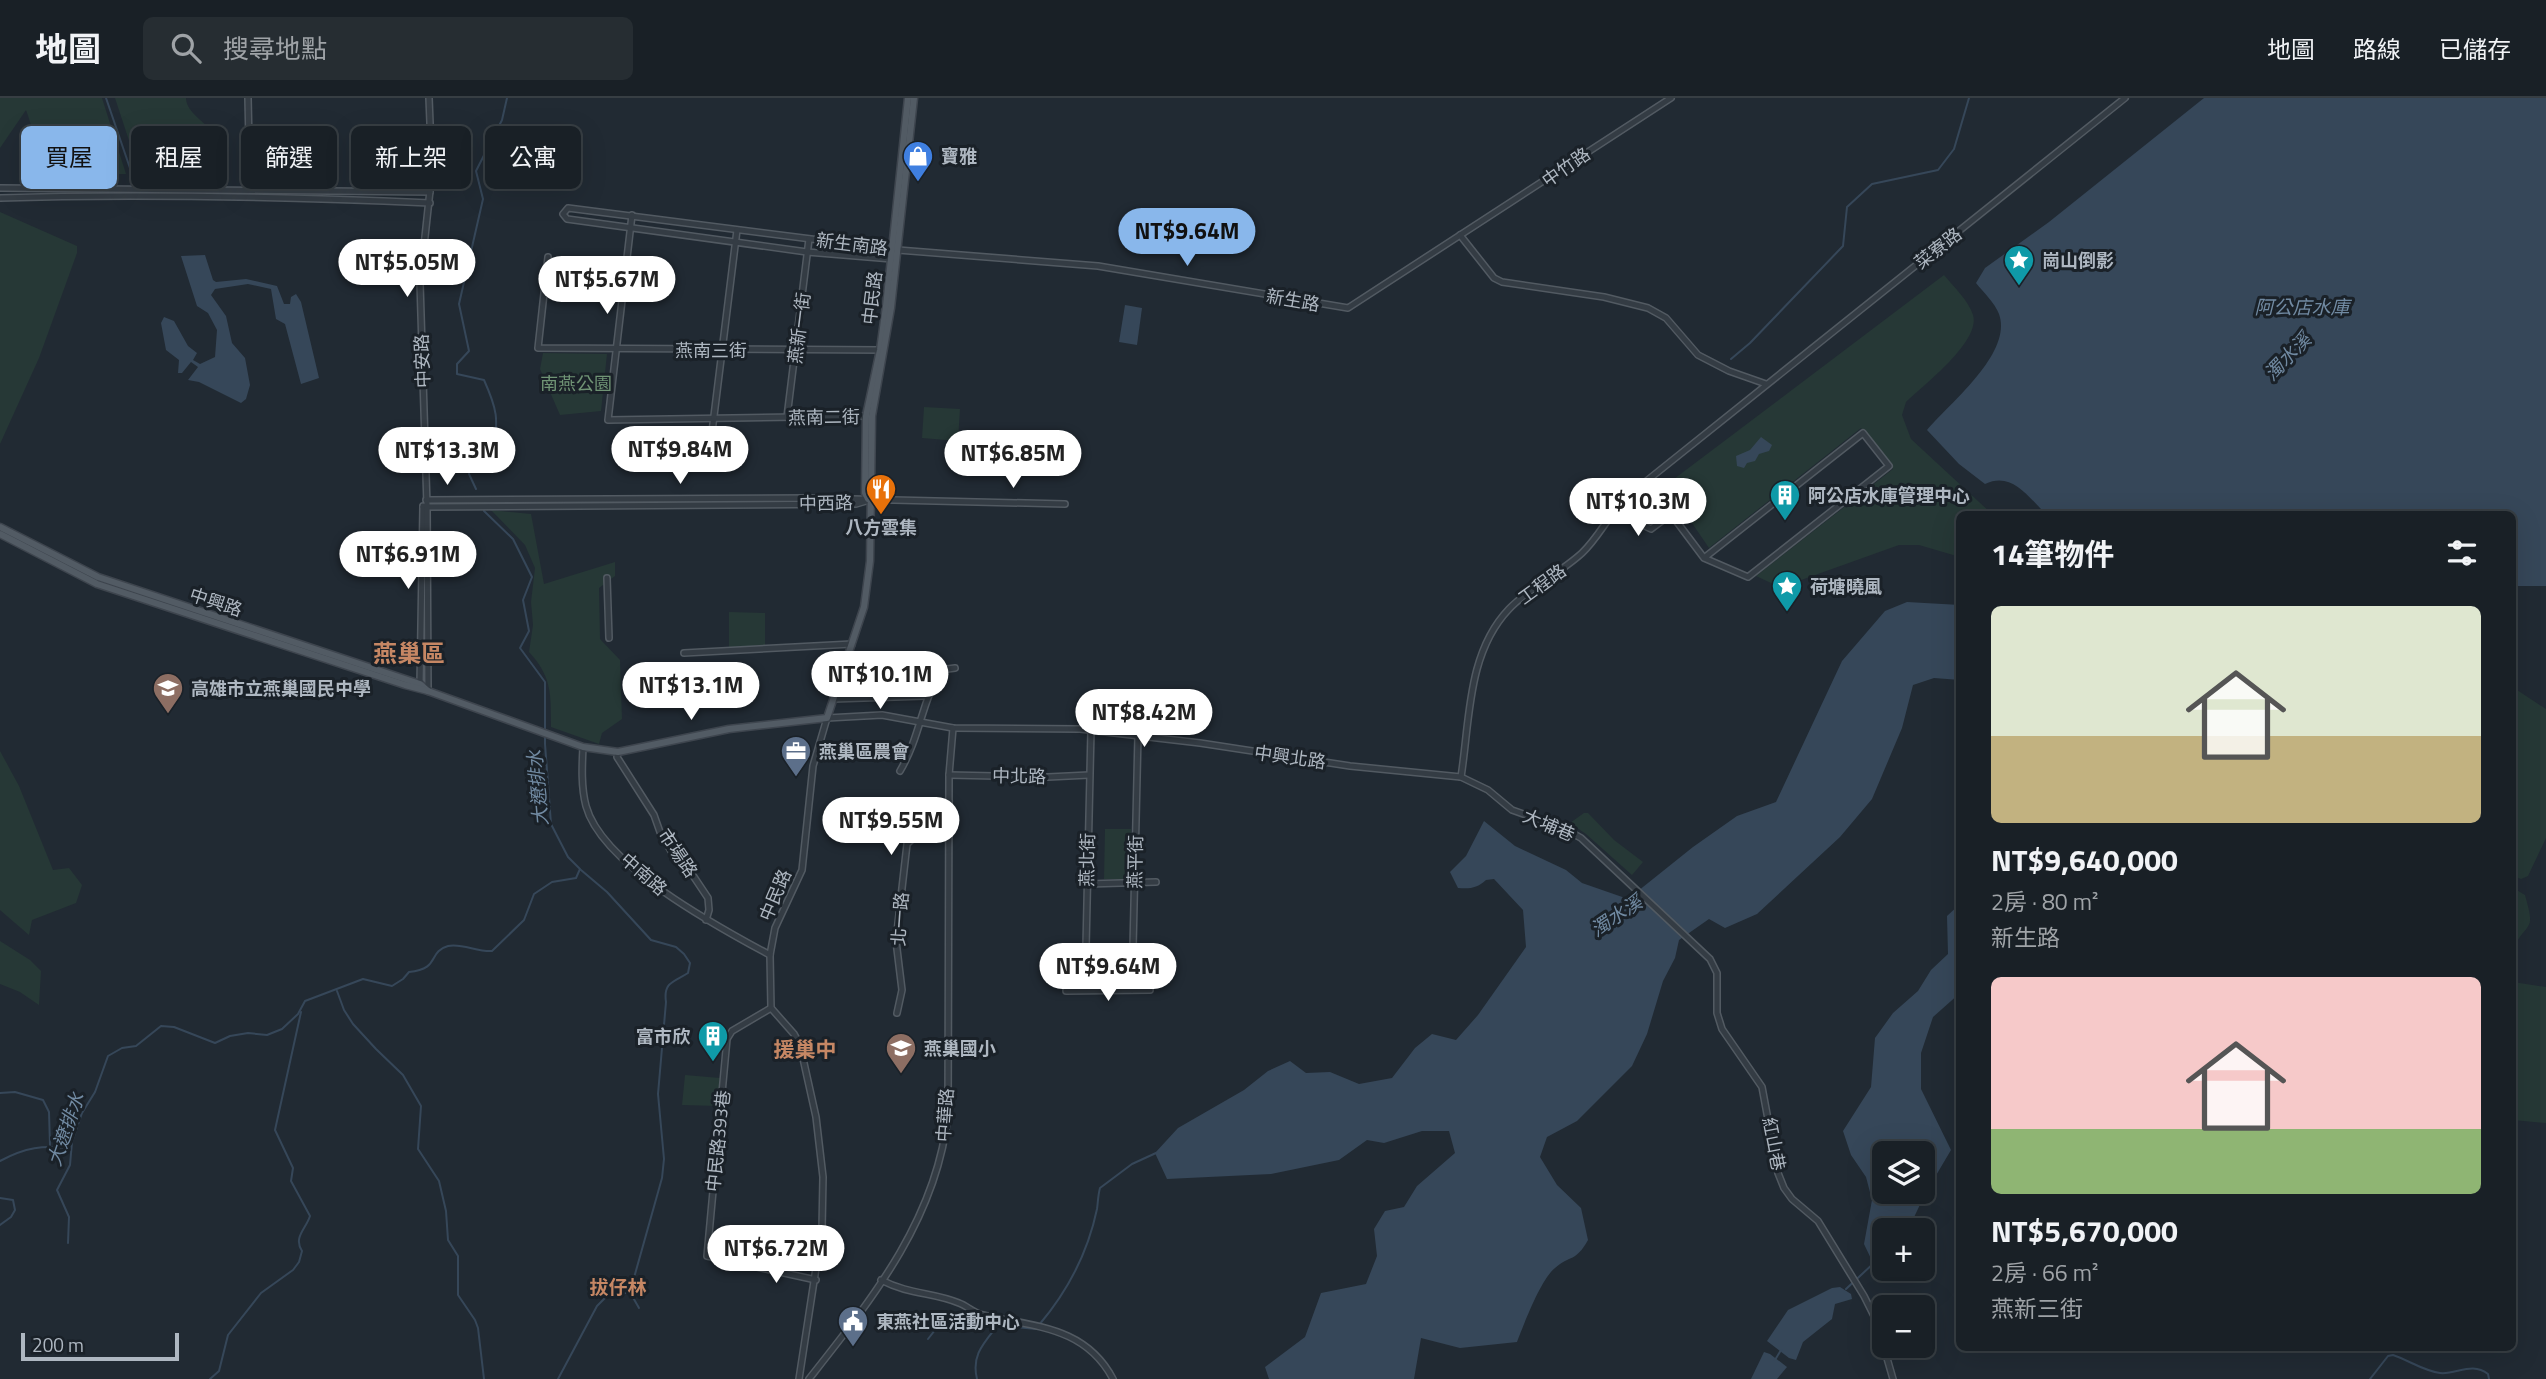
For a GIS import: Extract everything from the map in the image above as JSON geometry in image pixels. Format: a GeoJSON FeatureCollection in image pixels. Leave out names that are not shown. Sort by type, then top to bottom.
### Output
{"type":"FeatureCollection","features":[{"type":"Feature","properties":{"kind":"main road","name":"中民路"},"geometry":{"type":"LineString","coordinates":[[882,350],[891,260],[895,249],[908,98]]}},
{"type":"Feature","properties":{"kind":"main road","name":"中民路"},"geometry":{"type":"LineString","coordinates":[[827,718],[864,607],[870,561],[869,416],[882,350],[914,98]]}},
{"type":"Feature","properties":{"kind":"main road","name":"中興路"},"geometry":{"type":"LineString","coordinates":[[0,527],[98,577],[224,623]]}},
{"type":"Feature","properties":{"kind":"main road","name":"中興路"},"geometry":{"type":"LineString","coordinates":[[0,534],[97,584],[422,688],[583,747]]}},
{"type":"Feature","properties":{"kind":"main road"},"geometry":{"type":"LineString","coordinates":[[583,747],[618,752],[729,729],[827,718]]}},
{"type":"Feature","properties":{"kind":"street"},"geometry":{"type":"LineString","coordinates":[[248,98],[249,126]]}},
{"type":"Feature","properties":{"kind":"street","name":"中安路"},"geometry":{"type":"LineString","coordinates":[[422,688],[425,504],[420,283],[432,172],[429,98]]}},
{"type":"Feature","properties":{"kind":"street","name":"中竹路"},"geometry":{"type":"LineString","coordinates":[[1460,235],[1671,98]]}},
{"type":"Feature","properties":{"kind":"street","name":"菜寮路"},"geometry":{"type":"LineString","coordinates":[[1766,384],[2125,98]]}},
{"type":"Feature","properties":{"kind":"street"},"geometry":{"type":"LineString","coordinates":[[0,188],[241,189]]}},
{"type":"Feature","properties":{"kind":"street"},"geometry":{"type":"LineString","coordinates":[[250,189],[430,192]]}},
{"type":"Feature","properties":{"kind":"street"},"geometry":{"type":"LineString","coordinates":[[0,198],[65,195],[430,202]]}},
{"type":"Feature","properties":{"kind":"street","name":"新生南路"},"geometry":{"type":"LineString","coordinates":[[891,260],[735,243],[567,219],[563,214],[568,208],[895,249]]}},
{"type":"Feature","properties":{"kind":"street"},"geometry":{"type":"LineString","coordinates":[[616,349],[632,215]]}},
{"type":"Feature","properties":{"kind":"street"},"geometry":{"type":"LineString","coordinates":[[711,440],[737,230]]}},
{"type":"Feature","properties":{"kind":"street"},"geometry":{"type":"LineString","coordinates":[[1460,235],[1494,278],[1502,282],[1604,297],[1648,307],[1666,318],[1698,355],[1746,378],[1766,384]]}},
{"type":"Feature","properties":{"kind":"street","name":"新生路"},"geometry":{"type":"LineString","coordinates":[[895,249],[1098,266],[1348,308],[1460,235]]}},
{"type":"Feature","properties":{"kind":"street","name":"燕新一街"},"geometry":{"type":"LineString","coordinates":[[787,417],[809,239]]}},
{"type":"Feature","properties":{"kind":"street","name":"燕南三街"},"geometry":{"type":"LineString","coordinates":[[548,257],[538,348],[882,350]]}},
{"type":"Feature","properties":{"kind":"street","name":"燕南二街"},"geometry":{"type":"LineString","coordinates":[[616,349],[608,420],[869,416]]}},
{"type":"Feature","properties":{"kind":"street","name":"工程路"},"geometry":{"type":"LineString","coordinates":[[1461,777],[1476,672],[1494,629],[1511,607],[1589,547],[1613,511],[1629,495],[1766,384]]}},
{"type":"Feature","properties":{"kind":"street"},"geometry":{"type":"LineString","coordinates":[[1613,511],[1651,529],[1671,514],[1704,558],[1748,577],[1889,466],[1863,433],[1704,558]]}},
{"type":"Feature","properties":{"kind":"street","name":"中西路"},"geometry":{"type":"LineString","coordinates":[[425,504],[822,498],[1065,504]]}},
{"type":"Feature","properties":{"kind":"street"},"geometry":{"type":"LineString","coordinates":[[607,578],[609,638]]}},
{"type":"Feature","properties":{"kind":"street","name":"中安路"},"geometry":{"type":"LineString","coordinates":[[422,688],[424,584]]}},
{"type":"Feature","properties":{"kind":"street"},"geometry":{"type":"LineString","coordinates":[[684,653],[852,644]]}},
{"type":"Feature","properties":{"kind":"street"},"geometry":{"type":"LineString","coordinates":[[900,771],[912,750],[926,696],[940,670],[955,668]]}},
{"type":"Feature","properties":{"kind":"street"},"geometry":{"type":"LineString","coordinates":[[833,699],[926,696]]}},
{"type":"Feature","properties":{"kind":"street","name":"中興北路"},"geometry":{"type":"LineString","coordinates":[[827,718],[883,715],[953,728],[1091,730],[1350,766],[1461,777]]}},
{"type":"Feature","properties":{"kind":"street","name":"中民路"},"geometry":{"type":"LineString","coordinates":[[771,1008],[770,955],[775,928],[802,870],[813,766],[827,718]]}},
{"type":"Feature","properties":{"kind":"street","name":"中華路"},"geometry":{"type":"LineString","coordinates":[[809,1379],[909,1239],[932,1190],[945,1144],[948,1114],[946,989],[949,775],[953,728]]}},
{"type":"Feature","properties":{"kind":"street","name":"燕北街"},"geometry":{"type":"LineString","coordinates":[[1085,990],[1091,730]]}},
{"type":"Feature","properties":{"kind":"street","name":"燕平街"},"geometry":{"type":"LineString","coordinates":[[1132,990],[1138,735]]}},
{"type":"Feature","properties":{"kind":"street","name":"中南路"},"geometry":{"type":"LineString","coordinates":[[583,747],[581,771],[586,805],[601,833],[614,849],[668,896],[770,955]]}},
{"type":"Feature","properties":{"kind":"street","name":"市場路"},"geometry":{"type":"LineString","coordinates":[[618,752],[617,757],[650,807],[671,850],[684,862],[708,898],[706,920]]}},
{"type":"Feature","properties":{"kind":"street","name":"中北路"},"geometry":{"type":"LineString","coordinates":[[949,775],[1089,775]]}},
{"type":"Feature","properties":{"kind":"street","name":"大埔巷"},"geometry":{"type":"LineString","coordinates":[[1461,777],[1488,790],[1512,810],[1563,828],[1581,838],[1693,940]]}},
{"type":"Feature","properties":{"kind":"street","name":"北一路"},"geometry":{"type":"LineString","coordinates":[[897,1013],[902,990],[896,942],[907,844],[949,801]]}},
{"type":"Feature","properties":{"kind":"street"},"geometry":{"type":"LineString","coordinates":[[1087,884],[1156,883]]}},
{"type":"Feature","properties":{"kind":"street","name":"紅山巷"},"geometry":{"type":"LineString","coordinates":[[1693,940],[1710,959],[1717,973],[1717,1013],[1722,1029],[1762,1087],[1778,1173],[1784,1188],[1792,1199],[1818,1221],[1854,1282],[1876,1321],[1894,1379]]}},
{"type":"Feature","properties":{"kind":"street"},"geometry":{"type":"LineString","coordinates":[[1066,991],[1150,990]]}},
{"type":"Feature","properties":{"kind":"street"},"geometry":{"type":"LineString","coordinates":[[771,1008],[798,1040],[816,1117],[823,1177],[824,1211],[816,1280],[799,1379]]}},
{"type":"Feature","properties":{"kind":"street","name":"中民路393巷"},"geometry":{"type":"LineString","coordinates":[[771,1008],[732,1031],[727,1039],[708,1256],[816,1280]]}},
{"type":"Feature","properties":{"kind":"street"},"geometry":{"type":"LineString","coordinates":[[881,1280],[900,1290],[958,1302],[980,1314],[1035,1324],[1056,1332],[1094,1351],[1113,1379]]}},
{"type":"Feature","properties":{"kind":"green space"},"geometry":{"type":"Polygon","coordinates":[[[0,98],[102,98],[111,126],[31,126],[26,110],[0,148],[0,98]]]}},
{"type":"Feature","properties":{"kind":"green space"},"geometry":{"type":"Polygon","coordinates":[[[115,98],[186,98],[191,110],[207,126],[131,126],[131,147],[115,98]]]}},
{"type":"Feature","properties":{"kind":"green space"},"geometry":{"type":"Polygon","coordinates":[[[117,146],[126,174],[117,174],[117,146]]]}},
{"type":"Feature","properties":{"kind":"green space"},"geometry":{"type":"Polygon","coordinates":[[[0,212],[77,246],[77,253],[39,358],[0,444],[0,212]]]}},
{"type":"Feature","properties":{"kind":"green space"},"geometry":{"type":"Polygon","coordinates":[[[1944,275],[1968,304],[1973,315],[1973,326],[1968,337],[1949,362],[1906,402],[1902,415],[1911,439],[1989,511],[1956,511],[1956,556],[1919,545],[1899,545],[1790,584],[1771,583],[1756,576],[1893,469],[1861,428],[1709,548],[1666,485],[1944,275]]]}},
{"type":"Feature","properties":{"kind":"green space","name":"南燕公園"},"geometry":{"type":"Polygon","coordinates":[[[543,353],[607,354],[601,411],[560,415],[540,369],[543,353]]]}},
{"type":"Feature","properties":{"kind":"green space"},"geometry":{"type":"Polygon","coordinates":[[[924,407],[960,409],[958,441],[922,438],[924,407]]]}},
{"type":"Feature","properties":{"kind":"green space"},"geometry":{"type":"Polygon","coordinates":[[[491,510],[531,514],[544,584],[615,562],[615,576],[599,588],[600,639],[620,660],[622,719],[602,733],[599,744],[551,727],[549,686],[537,661],[529,652],[535,568],[525,545],[491,510]]]}},
{"type":"Feature","properties":{"kind":"green space"},"geometry":{"type":"Polygon","coordinates":[[[729,612],[765,613],[765,645],[729,648],[729,612]]]}},
{"type":"Feature","properties":{"kind":"green space"},"geometry":{"type":"Polygon","coordinates":[[[2516,688],[2546,709],[2546,838],[2528,876],[2521,879],[2516,877],[2516,688]]]}},
{"type":"Feature","properties":{"kind":"green space"},"geometry":{"type":"Polygon","coordinates":[[[0,751],[19,786],[53,870],[69,868],[82,885],[76,903],[32,920],[29,935],[0,910],[0,751]]]}},
{"type":"Feature","properties":{"kind":"green space"},"geometry":{"type":"Polygon","coordinates":[[[1588,813],[1614,840],[1643,862],[1632,875],[1570,823],[1588,813]]]}},
{"type":"Feature","properties":{"kind":"green space"},"geometry":{"type":"Polygon","coordinates":[[[1105,829],[1131,829],[1130,876],[1127,879],[1104,879],[1105,829]]]}},
{"type":"Feature","properties":{"kind":"green space"},"geometry":{"type":"Polygon","coordinates":[[[2516,890],[2525,895],[2530,915],[2527,928],[2516,943],[2516,890]]]}},
{"type":"Feature","properties":{"kind":"green space"},"geometry":{"type":"Polygon","coordinates":[[[0,941],[30,960],[41,971],[39,1005],[20,992],[0,984],[0,941]]]}},
{"type":"Feature","properties":{"kind":"green space"},"geometry":{"type":"Polygon","coordinates":[[[2516,982],[2546,987],[2546,1123],[2516,1120],[2516,982]]]}},
{"type":"Feature","properties":{"kind":"green space"},"geometry":{"type":"Polygon","coordinates":[[[685,1075],[720,1078],[718,1106],[682,1105],[685,1075]]]}},
{"type":"Feature","properties":{"kind":"water","name":"阿公店水庫"},"geometry":{"type":"Polygon","coordinates":[[[2204,98],[2546,98],[2546,586],[2516,586],[2516,511],[2043,511],[2011,483],[1995,481],[1985,484],[1959,464],[1927,430],[1964,392],[1997,345],[2001,329],[1999,314],[1976,283],[1985,268],[2049,222],[2204,98]]]}},
{"type":"Feature","properties":{"kind":"water"},"geometry":{"type":"Polygon","coordinates":[[[205,255],[216,282],[246,279],[277,286],[284,304],[290,304],[291,297],[296,294],[301,302],[319,378],[301,384],[285,324],[276,319],[271,289],[248,284],[215,289],[211,295],[226,316],[232,343],[245,358],[250,385],[246,399],[241,403],[199,382],[188,380],[198,367],[191,362],[182,373],[178,373],[179,360],[166,350],[161,323],[164,317],[174,321],[188,346],[197,353],[193,360],[200,364],[215,357],[217,330],[208,313],[197,306],[181,256],[205,255]]]}},
{"type":"Feature","properties":{"kind":"water"},"geometry":{"type":"Polygon","coordinates":[[[1125,305],[1142,308],[1137,345],[1119,342],[1125,305]]]}},
{"type":"Feature","properties":{"kind":"water"},"geometry":{"type":"Polygon","coordinates":[[[1761,437],[1772,445],[1769,451],[1759,454],[1755,461],[1747,463],[1744,468],[1737,466],[1736,456],[1750,450],[1761,437]]]}},
{"type":"Feature","properties":{"kind":"water","name":"濁水溪"},"geometry":{"type":"Polygon","coordinates":[[[1907,602],[1956,605],[1956,680],[1934,678],[1913,685],[1902,728],[1872,799],[1840,837],[1757,914],[1725,928],[1709,919],[1679,940],[1647,1034],[1632,1066],[1577,1121],[1547,1137],[1540,1157],[1557,1185],[1581,1208],[1588,1240],[1576,1255],[1555,1268],[1544,1282],[1517,1342],[1460,1348],[1421,1338],[1414,1379],[1269,1379],[1265,1367],[1305,1337],[1321,1293],[1366,1284],[1377,1256],[1374,1229],[1385,1211],[1404,1207],[1417,1186],[1455,1153],[1449,1131],[1422,1131],[1384,1143],[1367,1140],[1339,1160],[1271,1174],[1167,1179],[1155,1153],[1178,1128],[1244,1090],[1268,1071],[1290,1061],[1306,1073],[1330,1072],[1359,1084],[1392,1078],[1415,1048],[1432,1034],[1456,1040],[1478,1015],[1526,947],[1523,910],[1494,879],[1474,887],[1458,888],[1450,872],[1466,856],[1484,821],[1515,846],[1566,870],[1582,883],[1628,899],[1737,816],[1776,802],[1842,661],[1885,611],[1907,602]]]}},
{"type":"Feature","properties":{"kind":"water"},"geometry":{"type":"Polygon","coordinates":[[[1956,908],[1956,997],[1933,1017],[1921,1053],[1921,1089],[1951,1150],[1935,1177],[1935,1141],[1872,1141],[1872,1200],[1866,1177],[1851,1155],[1843,1131],[1871,1087],[1875,1038],[1893,1013],[1918,991],[1931,970],[1948,954],[1947,916],[1956,908]]]}},
{"type":"Feature","properties":{"kind":"water"},"geometry":{"type":"Polygon","coordinates":[[[1872,1200],[1872,1204],[1920,1204],[1914,1218],[1872,1218],[1872,1261],[1864,1244],[1872,1200]]]}},
{"type":"Feature","properties":{"kind":"water"},"geometry":{"type":"Polygon","coordinates":[[[1840,1287],[1851,1294],[1852,1299],[1835,1304],[1832,1319],[1803,1342],[1796,1360],[1789,1358],[1767,1341],[1788,1310],[1832,1288],[1840,1287]]]}},
{"type":"Feature","properties":{"kind":"water"},"geometry":{"type":"Polygon","coordinates":[[[1764,1352],[1787,1367],[1777,1379],[1751,1379],[1764,1352]]]}},
{"type":"Feature","properties":{"kind":"waterway"},"geometry":{"type":"LineString","coordinates":[[106,98],[131,171]]}},
{"type":"Feature","properties":{"kind":"waterway","name":"大遼排水"},"geometry":{"type":"LineString","coordinates":[[476,489],[469,474],[470,459],[493,451],[496,414],[484,380],[457,374],[457,364],[469,351],[459,304],[483,199],[476,171],[502,120],[507,98]]}},
{"type":"Feature","properties":{"kind":"waterway"},"geometry":{"type":"LineString","coordinates":[[1731,359],[1750,343],[1843,246],[1847,207],[1872,184],[1938,170],[1954,149],[1969,98]]}},
{"type":"Feature","properties":{"kind":"waterway","name":"大遼排水"},"geometry":{"type":"LineString","coordinates":[[68,1243],[69,1217],[57,1190],[70,1165],[72,1142],[82,1113],[95,1092],[108,1056],[122,1048],[136,1046],[161,1026],[174,1027],[215,1043],[230,1036],[248,1033],[267,1035],[282,1029],[298,1014],[305,1001],[363,979],[392,986],[409,972],[426,968],[438,952],[448,946],[492,951],[524,920],[534,894],[552,882],[576,878],[580,869],[568,857],[551,824],[545,744],[545,682],[520,648],[529,631],[523,600],[532,577],[513,539],[484,511]]}},
{"type":"Feature","properties":{"kind":"waterway"},"geometry":{"type":"LineString","coordinates":[[558,1379],[597,1306],[606,1297],[630,1292],[662,1178],[664,1159],[658,1094],[666,990],[671,983],[688,973],[690,963],[676,947],[651,940],[607,892],[581,870]]}},
{"type":"Feature","properties":{"kind":"waterway"},"geometry":{"type":"LineString","coordinates":[[337,991],[353,1024],[403,1075],[421,1106],[418,1149],[439,1181],[446,1211],[448,1240],[458,1256],[458,1295],[478,1328],[484,1379]]}},
{"type":"Feature","properties":{"kind":"waterway"},"geometry":{"type":"LineString","coordinates":[[210,1379],[219,1371],[228,1335],[261,1293],[293,1270],[302,1251],[299,1241],[310,1216],[291,1181],[293,1168],[275,1130],[301,1012]]}},
{"type":"Feature","properties":{"kind":"waterway"},"geometry":{"type":"LineString","coordinates":[[0,1093],[15,1092],[43,1100],[49,1112],[50,1145]]}},
{"type":"Feature","properties":{"kind":"waterway"},"geometry":{"type":"LineString","coordinates":[[0,1161],[34,1148],[71,1149]]}},
{"type":"Feature","properties":{"kind":"waterway"},"geometry":{"type":"LineString","coordinates":[[1039,1325],[1059,1299],[1082,1256],[1093,1225],[1100,1188],[1132,1164],[1156,1153]]}},
{"type":"Feature","properties":{"kind":"waterway"},"geometry":{"type":"LineString","coordinates":[[0,1198],[13,1200],[15,1210],[11,1217],[0,1225]]}},
{"type":"Feature","properties":{"kind":"waterway"},"geometry":{"type":"LineString","coordinates":[[1846,1289],[1872,1265]]}},
{"type":"Feature","properties":{"kind":"waterway"},"geometry":{"type":"LineString","coordinates":[[631,1294],[639,1308]]}},
{"type":"Feature","properties":{"kind":"waterway"},"geometry":{"type":"LineString","coordinates":[[928,1339],[943,1315],[996,1325]]}},
{"type":"Feature","properties":{"kind":"waterway"},"geometry":{"type":"LineString","coordinates":[[977,1379],[977,1356],[998,1325],[1036,1329]]}},
{"type":"Feature","properties":{"kind":"waterway"},"geometry":{"type":"LineString","coordinates":[[1775,1360],[1781,1350]]}},
{"type":"Feature","properties":{"kind":"waterway"},"geometry":{"type":"LineString","coordinates":[[2370,1379],[2388,1356],[2393,1355],[2440,1373],[2470,1368],[2482,1370],[2488,1374],[2489,1379]]}},
{"type":"Feature","properties":{"kind":"place","name":"寶雅"},"geometry":{"type":"Point","coordinates":[918,183]}},
{"type":"Feature","properties":{"kind":"place","name":"崗山倒影"},"geometry":{"type":"Point","coordinates":[2019,287]}},
{"type":"Feature","properties":{"kind":"place","name":"八方雲集"},"geometry":{"type":"Point","coordinates":[881,516]}},
{"type":"Feature","properties":{"kind":"place","name":"阿公店水庫管理中心"},"geometry":{"type":"Point","coordinates":[1785,522]}},
{"type":"Feature","properties":{"kind":"place","name":"荷塘曉風"},"geometry":{"type":"Point","coordinates":[1787,613]}},
{"type":"Feature","properties":{"kind":"place","name":"高雄市立燕巢國民中學"},"geometry":{"type":"Point","coordinates":[168,715]}},
{"type":"Feature","properties":{"kind":"place","name":"燕巢區農會"},"geometry":{"type":"Point","coordinates":[796,778]}},
{"type":"Feature","properties":{"kind":"place","name":"富市欣"},"geometry":{"type":"Point","coordinates":[713,1063]}},
{"type":"Feature","properties":{"kind":"place","name":"燕巢國小"},"geometry":{"type":"Point","coordinates":[901,1075]}},
{"type":"Feature","properties":{"kind":"place","name":"東燕社區活動中心"},"geometry":{"type":"Point","coordinates":[853,1348]}},
{"type":"Feature","properties":{"kind":"district","name":"燕巢區"},"geometry":{"type":"Point","coordinates":[409,653]}},
{"type":"Feature","properties":{"kind":"district","name":"援巢中"},"geometry":{"type":"Point","coordinates":[805,1049]}},
{"type":"Feature","properties":{"kind":"district","name":"拔仔林"},"geometry":{"type":"Point","coordinates":[618,1286]}}]}
